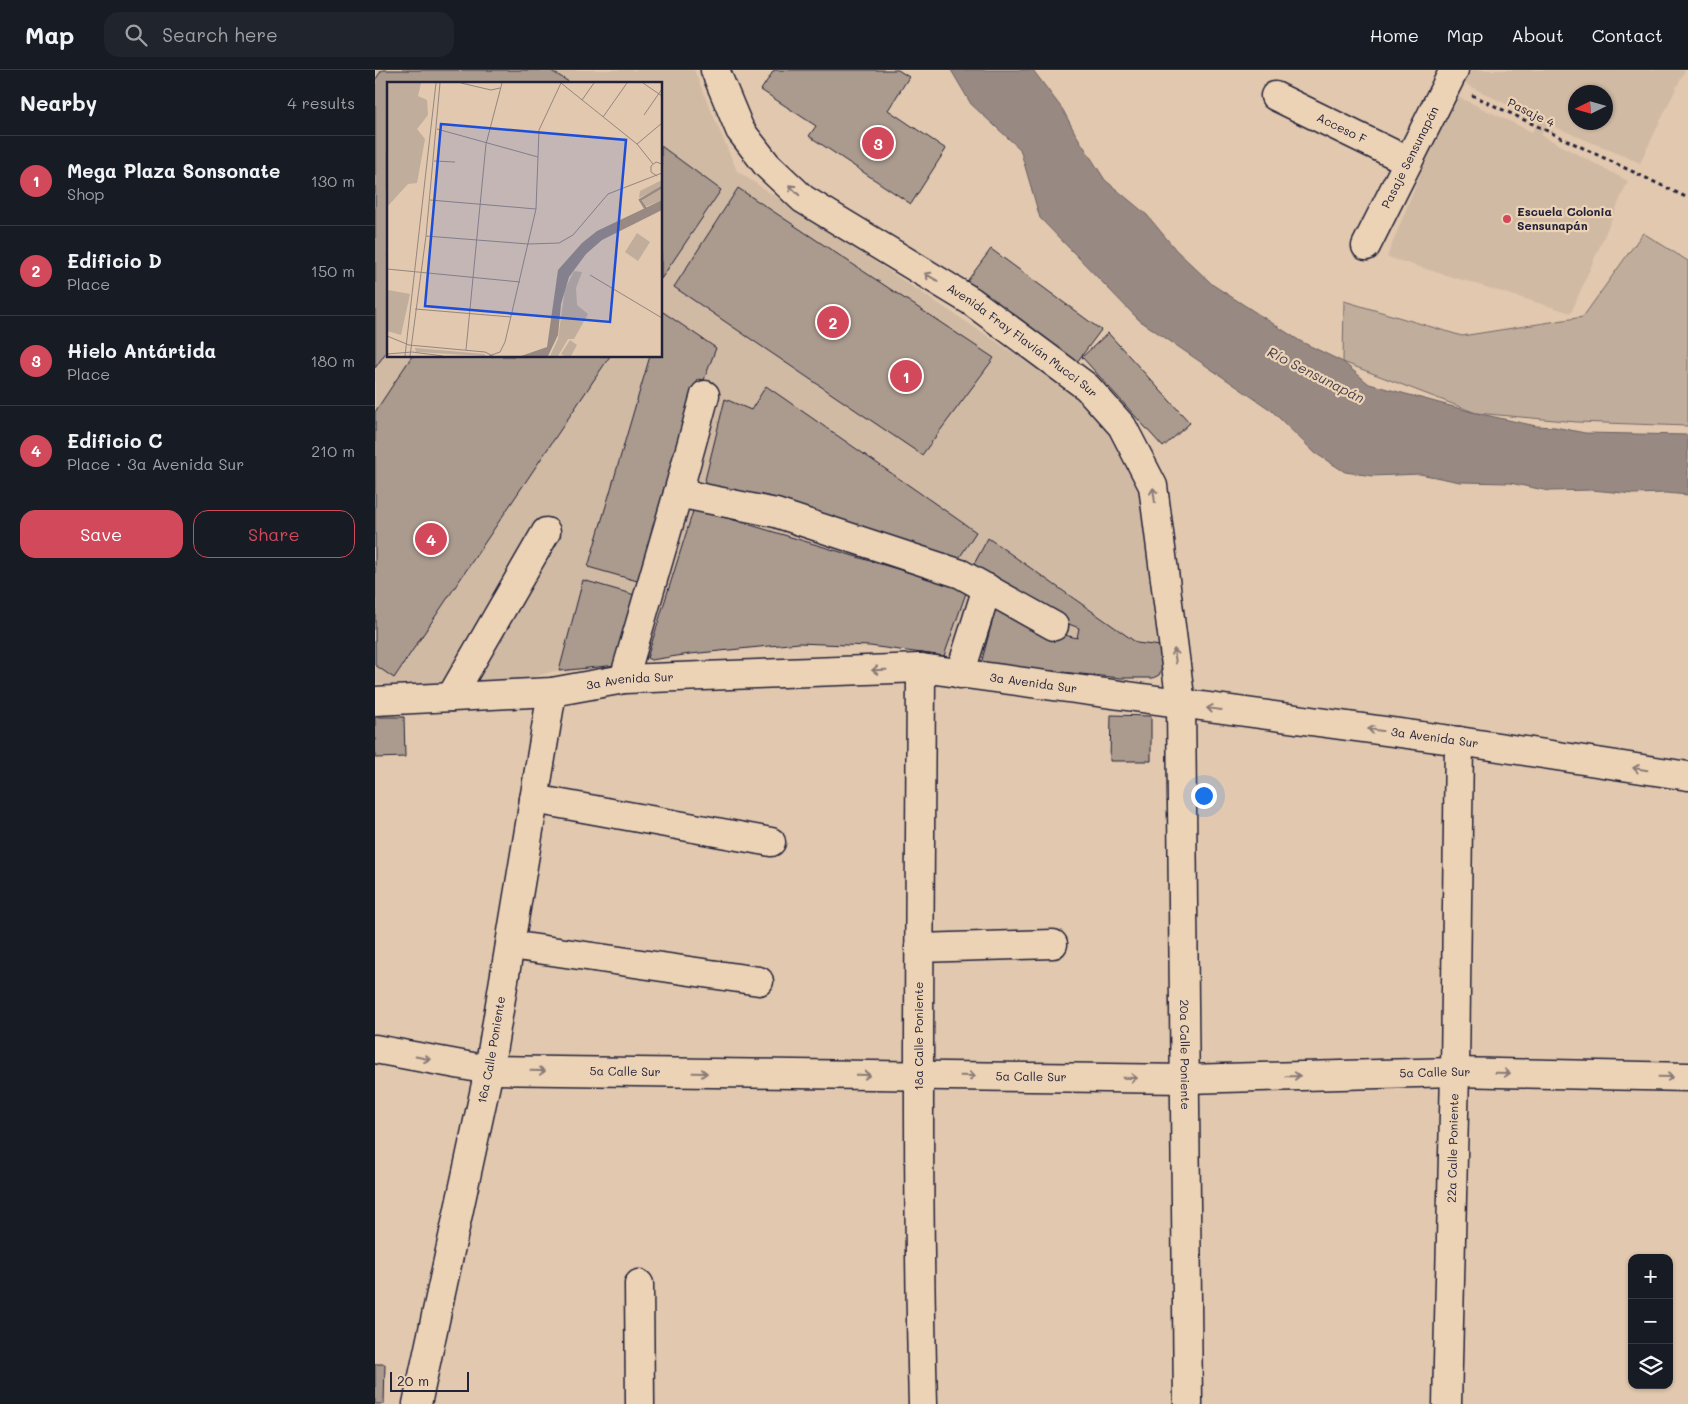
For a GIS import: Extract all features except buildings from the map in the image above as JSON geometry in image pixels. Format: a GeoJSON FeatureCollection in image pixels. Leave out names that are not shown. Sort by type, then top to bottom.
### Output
{"type":"FeatureCollection","features":[{"type":"Feature","properties":{"kind":"street","name":"Avenida Fray Flavián Mucci Sur"},"geometry":{"type":"LineString","coordinates":[[715,70],[740,130],[767,165],[803,199],[971,302],[1087,387],[1122,426],[1153,486],[1181,704]]}},
{"type":"Feature","properties":{"kind":"street","name":"Pasaje Sensunapán"},"geometry":{"type":"LineString","coordinates":[[1366,246],[1450,76]]}},
{"type":"Feature","properties":{"kind":"street","name":"Acceso F"},"geometry":{"type":"LineString","coordinates":[[1275,96],[1408,161]]}},
{"type":"Feature","properties":{"kind":"street"},"geometry":{"type":"LineString","coordinates":[[623,679],[679,493],[705,395]]}},
{"type":"Feature","properties":{"kind":"street"},"geometry":{"type":"LineString","coordinates":[[679,493],[777,513],[961,574],[1054,626]]}},
{"type":"Feature","properties":{"kind":"street"},"geometry":{"type":"LineString","coordinates":[[451,697],[546,532]]}},
{"type":"Feature","properties":{"kind":"street"},"geometry":{"type":"LineString","coordinates":[[960,674],[987,588]]}},
{"type":"Feature","properties":{"kind":"street","name":"3a Avenida Sur"},"geometry":{"type":"LineString","coordinates":[[375,701],[552,692],[623,679],[921,668],[1459,741],[1688,776]]}},
{"type":"Feature","properties":{"kind":"street","name":"18a Calle Poniente"},"geometry":{"type":"LineString","coordinates":[[921,668],[919,1076],[920,1309],[923,1404]]}},
{"type":"Feature","properties":{"kind":"street","name":"16a Calle Poniente"},"geometry":{"type":"LineString","coordinates":[[417,1404],[489,1070],[552,692]]}},
{"type":"Feature","properties":{"kind":"street","name":"20a Calle Poniente"},"geometry":{"type":"LineString","coordinates":[[1181,704],[1188,1404]]}},
{"type":"Feature","properties":{"kind":"street","name":"22a Calle Poniente"},"geometry":{"type":"LineString","coordinates":[[1447,1404],[1455,1072],[1459,741]]}},
{"type":"Feature","properties":{"kind":"street"},"geometry":{"type":"LineString","coordinates":[[534,799],[771,842]]}},
{"type":"Feature","properties":{"kind":"street"},"geometry":{"type":"LineString","coordinates":[[919,948],[1053,944]]}},
{"type":"Feature","properties":{"kind":"street"},"geometry":{"type":"LineString","coordinates":[[510,945],[759,981]]}},
{"type":"Feature","properties":{"kind":"street","name":"5a Calle Sur"},"geometry":{"type":"LineString","coordinates":[[375,1049],[489,1070],[1186,1079],[1455,1072],[1688,1077]]}},
{"type":"Feature","properties":{"kind":"street"},"geometry":{"type":"LineString","coordinates":[[639,1284],[640,1404]]}},
{"type":"Feature","properties":{"kind":"path","name":"Pasaje 4"},"geometry":{"type":"LineString","coordinates":[[1450,76],[1688,198]]}},
{"type":"Feature","properties":{"kind":"shaded area"},"geometry":{"type":"Polygon","coordinates":[[[375,70],[694,70],[737,171],[1079,396],[1114,430],[1145,493],[1164,663],[1159,675],[1153,678],[1121,678],[981,664],[944,656],[870,646],[799,643],[758,646],[617,665],[554,671],[510,684],[404,688],[375,683],[375,70]]]}},
{"type":"Feature","properties":{"kind":"shaded area","name":"Escuela Colonia Sensunapán"},"geometry":{"type":"Polygon","coordinates":[[[1462,70],[1685,70],[1640,163],[1548,124],[1541,135],[1628,181],[1571,313],[1387,257],[1452,94],[1532,132],[1539,120],[1457,80],[1462,70]]]}},
{"type":"Feature","properties":{"kind":"shaded area"},"geometry":{"type":"Polygon","coordinates":[[[1643,233],[1688,261],[1688,426],[1577,422],[1476,413],[1343,362],[1344,301],[1462,336],[1583,317],[1643,233]]]}},
{"type":"Feature","properties":{"kind":"water","name":"Río Sensunapán"},"geometry":{"type":"Polygon","coordinates":[[[951,70],[1033,70],[1063,110],[1075,133],[1105,180],[1147,215],[1176,250],[1213,285],[1300,341],[1343,362],[1369,384],[1476,413],[1536,426],[1555,427],[1585,433],[1688,435],[1688,495],[1666,493],[1634,494],[1592,490],[1549,491],[1510,483],[1460,482],[1420,474],[1372,476],[1345,472],[1315,453],[1271,410],[1139,320],[1040,218],[1020,149],[971,104],[951,70]]]}},
{"type":"Feature","properties":{"kind":"place","name":"Hielo Antártida"},"geometry":{"type":"Point","coordinates":[878,143]}},
{"type":"Feature","properties":{"kind":"place","name":"Escuela Colonia Sensunapán"},"geometry":{"type":"Point","coordinates":[1507,219]}},
{"type":"Feature","properties":{"kind":"place","name":"Edificio D"},"geometry":{"type":"Point","coordinates":[833,322]}},
{"type":"Feature","properties":{"kind":"place","name":"Mega Plaza Sonsonate"},"geometry":{"type":"Point","coordinates":[906,376]}},
{"type":"Feature","properties":{"kind":"place","name":"Edificio C"},"geometry":{"type":"Point","coordinates":[431,539]}}]}
